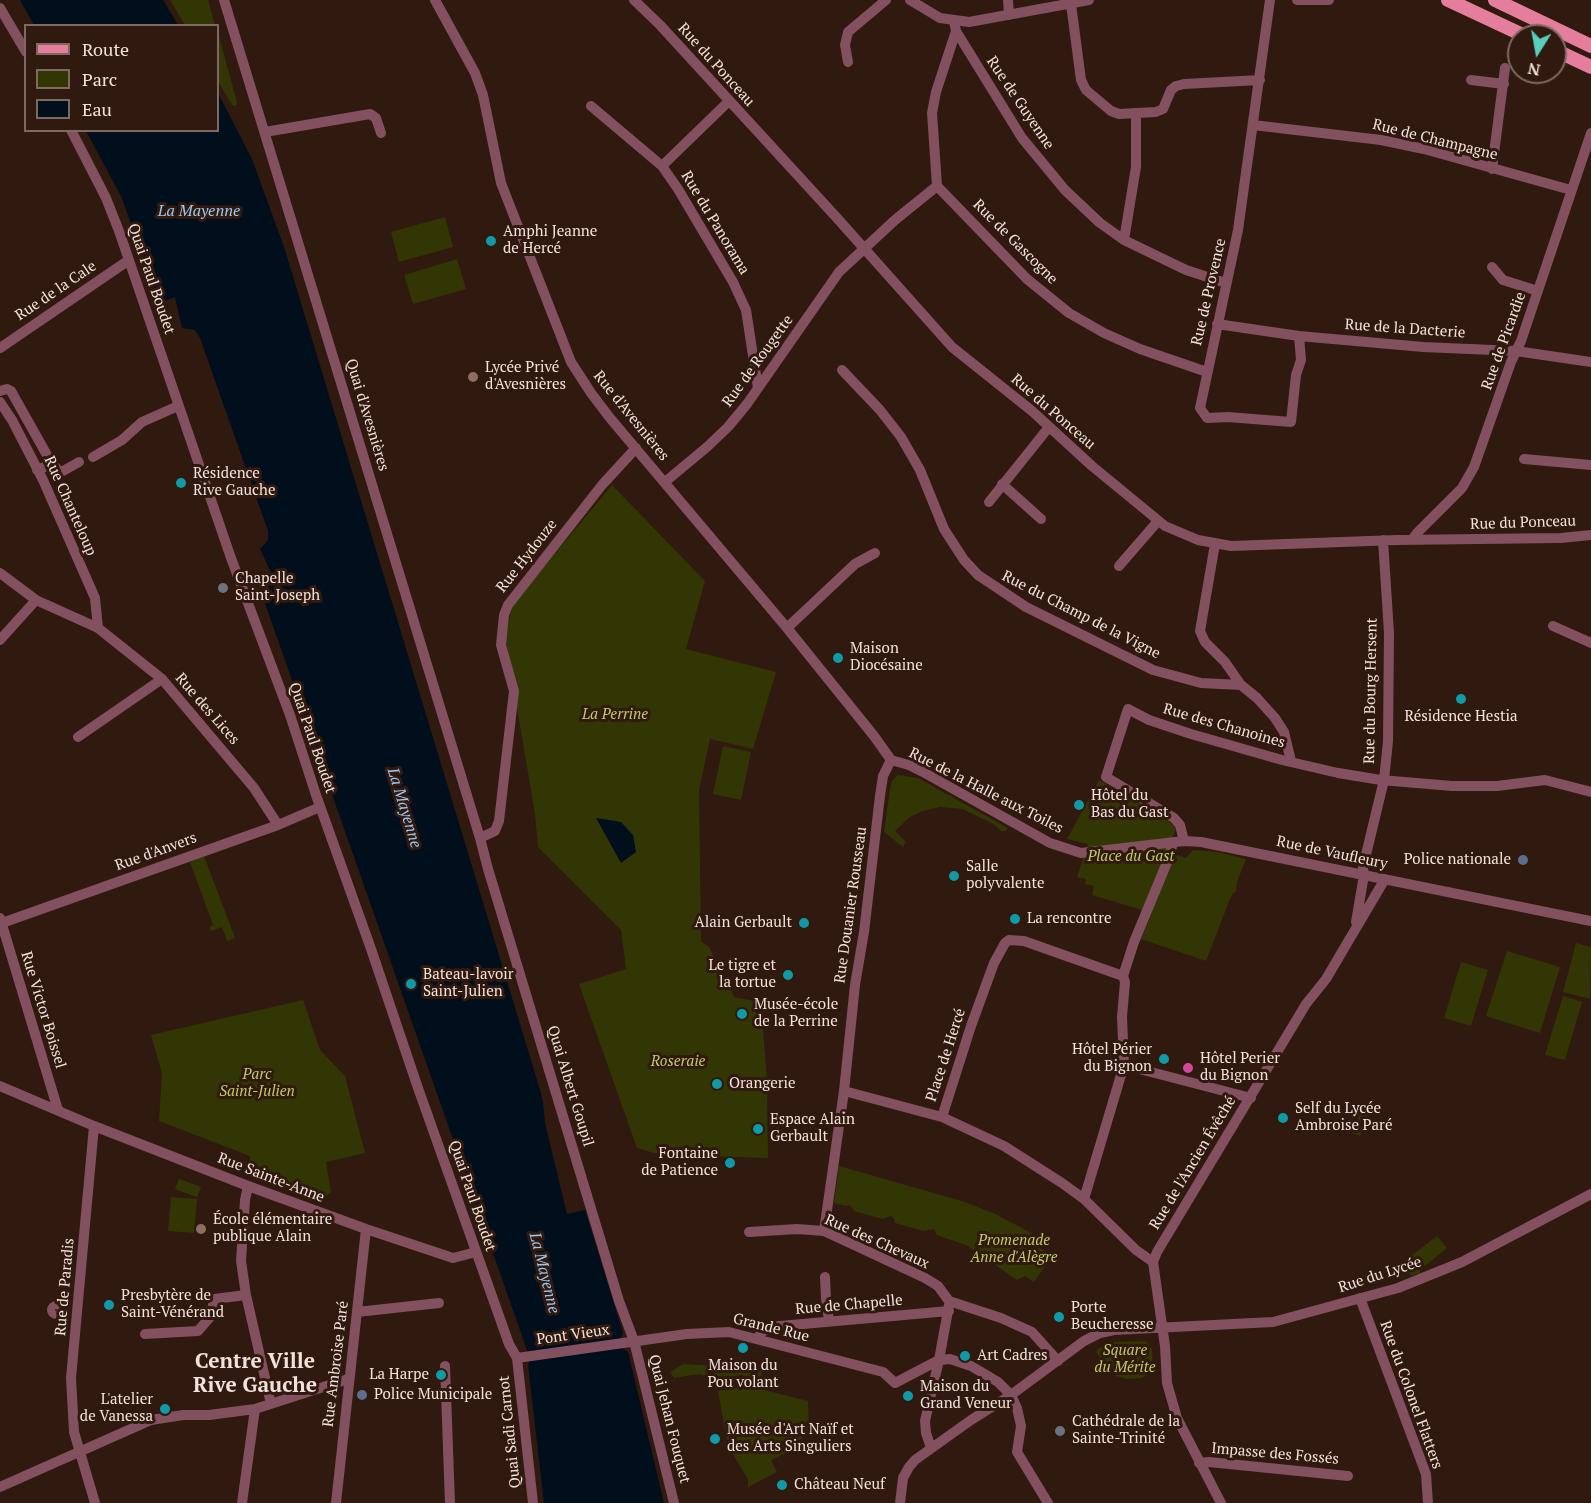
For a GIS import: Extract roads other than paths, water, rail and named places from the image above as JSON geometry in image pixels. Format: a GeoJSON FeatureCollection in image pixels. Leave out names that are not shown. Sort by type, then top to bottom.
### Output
{"type":"FeatureCollection","features":[{"type":"Feature","properties":{"kind":"main road"},"geometry":{"type":"LineString","coordinates":[[1448,0],[1507,28]]}},
{"type":"Feature","properties":{"kind":"main road"},"geometry":{"type":"LineString","coordinates":[[1495,0],[1591,46]]}},
{"type":"Feature","properties":{"kind":"main road"},"geometry":{"type":"LineString","coordinates":[[1567,56],[1591,67]]}},
{"type":"Feature","properties":{"kind":"street","name":"Quai d'Avesnières"},"geometry":{"type":"LineString","coordinates":[[224,0],[480,838]]}},
{"type":"Feature","properties":{"kind":"street","name":"Rue d'Avesnières"},"geometry":{"type":"LineString","coordinates":[[435,0],[476,73],[483,95],[501,183],[571,362],[591,393],[787,628],[891,760]]}},
{"type":"Feature","properties":{"kind":"street","name":"Rue du Ponceau"},"geometry":{"type":"LineString","coordinates":[[634,0],[660,25],[952,347],[1032,411],[1158,520],[1177,532],[1215,544],[1231,546],[1383,540],[1561,538],[1591,535]]}},
{"type":"Feature","properties":{"kind":"street"},"geometry":{"type":"LineString","coordinates":[[848,62],[845,45],[848,32],[886,0]]}},
{"type":"Feature","properties":{"kind":"street"},"geometry":{"type":"LineString","coordinates":[[910,0],[955,26],[1089,0]]}},
{"type":"Feature","properties":{"kind":"street"},"geometry":{"type":"LineString","coordinates":[[1008,0],[1009,15]]}},
{"type":"Feature","properties":{"kind":"street","name":"Rue de Provence"},"geometry":{"type":"LineString","coordinates":[[1270,0],[1238,230],[1200,408],[1207,418],[1228,417],[1291,422],[1296,375],[1301,360],[1299,336]]}},
{"type":"Feature","properties":{"kind":"street"},"geometry":{"type":"LineString","coordinates":[[1297,0],[1329,0]]}},
{"type":"Feature","properties":{"kind":"street"},"geometry":{"type":"LineString","coordinates":[[1071,4],[1081,80],[1086,90],[1111,111],[1119,114],[1156,112],[1163,109],[1171,90],[1184,84],[1260,80]]}},
{"type":"Feature","properties":{"kind":"street"},"geometry":{"type":"LineString","coordinates":[[0,8],[24,49]]}},
{"type":"Feature","properties":{"kind":"street"},"geometry":{"type":"LineString","coordinates":[[937,186],[932,113],[955,26]]}},
{"type":"Feature","properties":{"kind":"street","name":"Rue de Guyenne"},"geometry":{"type":"LineString","coordinates":[[955,26],[1022,138],[1065,190],[1100,223],[1124,240],[1186,270],[1226,283]]}},
{"type":"Feature","properties":{"kind":"street"},"geometry":{"type":"LineString","coordinates":[[1492,169],[1505,68]]}},
{"type":"Feature","properties":{"kind":"street"},"geometry":{"type":"LineString","coordinates":[[1471,80],[1503,84]]}},
{"type":"Feature","properties":{"kind":"street"},"geometry":{"type":"LineString","coordinates":[[662,166],[729,101]]}},
{"type":"Feature","properties":{"kind":"street","name":"Rue du Panorama"},"geometry":{"type":"LineString","coordinates":[[591,106],[662,166],[728,272],[746,310],[758,388]]}},
{"type":"Feature","properties":{"kind":"street"},"geometry":{"type":"LineString","coordinates":[[1124,240],[1136,167],[1136,113]]}},
{"type":"Feature","properties":{"kind":"street"},"geometry":{"type":"LineString","coordinates":[[265,132],[370,114],[376,118],[381,133]]}},
{"type":"Feature","properties":{"kind":"street","name":"Rue de Champagne"},"geometry":{"type":"LineString","coordinates":[[1253,125],[1381,140],[1424,149],[1571,190]]}},
{"type":"Feature","properties":{"kind":"street","name":"Quai Paul Boudet"},"geometry":{"type":"LineString","coordinates":[[72,132],[106,198],[129,261],[476,1252],[509,1344],[517,1358]]}},
{"type":"Feature","properties":{"kind":"street","name":"Rue de Picardie"},"geometry":{"type":"LineString","coordinates":[[1412,540],[1462,488],[1468,478],[1538,291],[1591,133]]}},
{"type":"Feature","properties":{"kind":"street","name":"Rue de Rougette"},"geometry":{"type":"LineString","coordinates":[[665,482],[682,470],[728,427],[747,404],[839,272],[937,186]]}},
{"type":"Feature","properties":{"kind":"street","name":"Rue de Gascogne"},"geometry":{"type":"LineString","coordinates":[[937,186],[1027,279],[1069,313],[1140,350],[1207,372]]}},
{"type":"Feature","properties":{"kind":"street","name":"Rue de la Cale"},"geometry":{"type":"LineString","coordinates":[[0,348],[129,261]]}},
{"type":"Feature","properties":{"kind":"street"},"geometry":{"type":"LineString","coordinates":[[1492,267],[1503,280],[1538,291]]}},
{"type":"Feature","properties":{"kind":"street","name":"Rue de la Dacterie"},"geometry":{"type":"LineString","coordinates":[[1217,324],[1299,336],[1430,348],[1516,351],[1591,362]]}},
{"type":"Feature","properties":{"kind":"street","name":"Rue du Champ de la Vigne"},"geometry":{"type":"LineString","coordinates":[[842,370],[902,437],[920,470],[939,520],[948,536],[971,568],[992,586],[1026,607],[1153,670],[1201,683],[1241,685]]}},
{"type":"Feature","properties":{"kind":"street"},"geometry":{"type":"LineString","coordinates":[[0,391],[7,389],[11,391],[52,464],[59,471],[79,462]]}},
{"type":"Feature","properties":{"kind":"street","name":"Rue Chanteloup"},"geometry":{"type":"LineString","coordinates":[[0,402],[38,470],[95,598],[98,628]]}},
{"type":"Feature","properties":{"kind":"street"},"geometry":{"type":"LineString","coordinates":[[93,457],[122,440],[142,422],[178,406]]}},
{"type":"Feature","properties":{"kind":"street"},"geometry":{"type":"LineString","coordinates":[[19,433],[31,426]]}},
{"type":"Feature","properties":{"kind":"street"},"geometry":{"type":"LineString","coordinates":[[989,502],[1049,427]]}},
{"type":"Feature","properties":{"kind":"street","name":"Rue Hydouze"},"geometry":{"type":"LineString","coordinates":[[480,838],[495,831],[499,821],[514,691],[501,645],[507,604],[602,485],[636,448]]}},
{"type":"Feature","properties":{"kind":"street"},"geometry":{"type":"LineString","coordinates":[[1524,459],[1591,465]]}},
{"type":"Feature","properties":{"kind":"street"},"geometry":{"type":"LineString","coordinates":[[38,470],[52,464]]}},
{"type":"Feature","properties":{"kind":"street"},"geometry":{"type":"LineString","coordinates":[[1002,484],[1041,519]]}},
{"type":"Feature","properties":{"kind":"street"},"geometry":{"type":"LineString","coordinates":[[1119,566],[1158,520]]}},
{"type":"Feature","properties":{"kind":"street","name":"Rue du Bourg Hersent"},"geometry":{"type":"LineString","coordinates":[[1364,875],[1384,780],[1388,741],[1389,633],[1383,540]]}},
{"type":"Feature","properties":{"kind":"street"},"geometry":{"type":"LineString","coordinates":[[1215,544],[1200,631],[1205,642],[1225,662],[1241,685],[1257,698],[1275,718],[1284,732],[1291,761]]}},
{"type":"Feature","properties":{"kind":"street"},"geometry":{"type":"LineString","coordinates":[[787,628],[855,564],[875,553]]}},
{"type":"Feature","properties":{"kind":"street","name":"Rue des Lices"},"geometry":{"type":"LineString","coordinates":[[0,573],[36,600],[98,628],[162,679],[254,788],[278,825]]}},
{"type":"Feature","properties":{"kind":"street"},"geometry":{"type":"LineString","coordinates":[[0,640],[36,600]]}},
{"type":"Feature","properties":{"kind":"street"},"geometry":{"type":"LineString","coordinates":[[1553,626],[1591,643]]}},
{"type":"Feature","properties":{"kind":"street"},"geometry":{"type":"LineString","coordinates":[[78,737],[162,679]]}},
{"type":"Feature","properties":{"kind":"street","name":"Rue des Chanoines"},"geometry":{"type":"LineString","coordinates":[[1178,842],[1180,825],[1174,818],[1106,777],[1128,709],[1149,720],[1191,734],[1311,767],[1384,780],[1452,786],[1497,786],[1545,780],[1591,792]]}},
{"type":"Feature","properties":{"kind":"street","name":"Rue de la Halle aux Toiles"},"geometry":{"type":"LineString","coordinates":[[891,760],[923,772],[1050,843],[1081,853],[1178,842]]}},
{"type":"Feature","properties":{"kind":"street","name":"Rue Douanier Rousseau"},"geometry":{"type":"LineString","coordinates":[[824,1232],[844,1091],[855,985],[861,954],[880,796],[884,776],[891,760]]}},
{"type":"Feature","properties":{"kind":"street","name":"Rue d'Anvers"},"geometry":{"type":"LineString","coordinates":[[1,921],[278,825],[320,807]]}},
{"type":"Feature","properties":{"kind":"street","name":"Quai Albert Goupil"},"geometry":{"type":"LineString","coordinates":[[480,838],[619,1301],[634,1341]]}},
{"type":"Feature","properties":{"kind":"street"},"geometry":{"type":"LineString","coordinates":[[1084,1199],[1124,1065],[1122,1017],[1125,982],[1123,976],[1134,942],[1178,842]]}},
{"type":"Feature","properties":{"kind":"street","name":"Rue de Vaufleury"},"geometry":{"type":"LineString","coordinates":[[1178,842],[1201,842],[1591,921]]}},
{"type":"Feature","properties":{"kind":"street","name":"Rue de l'Ancien Évêché"},"geometry":{"type":"LineString","coordinates":[[1355,928],[1364,875]]}},
{"type":"Feature","properties":{"kind":"street","name":"Rue de l'Ancien Évêché"},"geometry":{"type":"LineString","coordinates":[[1153,1263],[1157,1252],[1306,1004],[1326,978],[1385,879]]}},
{"type":"Feature","properties":{"kind":"street","name":"Rue Victor Boissel"},"geometry":{"type":"LineString","coordinates":[[1,921],[58,1110]]}},
{"type":"Feature","properties":{"kind":"street","name":"Place de Hercé"},"geometry":{"type":"LineString","coordinates":[[844,1091],[942,1117],[994,963],[1009,940],[1024,941],[1123,976]]}},
{"type":"Feature","properties":{"kind":"street"},"geometry":{"type":"LineString","coordinates":[[1124,1065],[1251,1098]]}},
{"type":"Feature","properties":{"kind":"street","name":"Rue Sainte-Anne"},"geometry":{"type":"LineString","coordinates":[[0,1086],[94,1126],[366,1229],[453,1258],[476,1252]]}},
{"type":"Feature","properties":{"kind":"street"},"geometry":{"type":"LineString","coordinates":[[942,1117],[1004,1146],[1062,1183],[1084,1199],[1136,1250],[1153,1263],[1167,1383],[1177,1419],[1221,1503]]}},
{"type":"Feature","properties":{"kind":"street","name":"Rue de Paradis"},"geometry":{"type":"LineString","coordinates":[[94,1126],[72,1378],[74,1432],[95,1503]]}},
{"type":"Feature","properties":{"kind":"street"},"geometry":{"type":"LineString","coordinates":[[248,1186],[244,1200],[241,1261],[246,1295],[271,1404]]}},
{"type":"Feature","properties":{"kind":"street","name":"Rue du Lycée"},"geometry":{"type":"LineString","coordinates":[[900,1503],[903,1478],[909,1467],[931,1448],[1011,1395],[1084,1341],[1100,1333],[1114,1330],[1273,1322],[1360,1298],[1398,1287],[1462,1262],[1591,1194]]}},
{"type":"Feature","properties":{"kind":"street","name":"Rue Ambroise Paré"},"geometry":{"type":"LineString","coordinates":[[336,1503],[366,1229]]}},
{"type":"Feature","properties":{"kind":"street","name":"Rue des Chevaux"},"geometry":{"type":"LineString","coordinates":[[748,1232],[797,1229],[824,1232],[925,1278],[938,1286],[949,1306]]}},
{"type":"Feature","properties":{"kind":"street"},"geometry":{"type":"LineString","coordinates":[[825,1277],[829,1321]]}},
{"type":"Feature","properties":{"kind":"street"},"geometry":{"type":"LineString","coordinates":[[145,1334],[198,1331],[211,1316],[214,1299],[246,1295]]}},
{"type":"Feature","properties":{"kind":"street","name":"Rue du Colonel Flatters"},"geometry":{"type":"LineString","coordinates":[[1360,1298],[1425,1474],[1428,1503]]}},
{"type":"Feature","properties":{"kind":"street"},"geometry":{"type":"LineString","coordinates":[[357,1312],[439,1304]]}},
{"type":"Feature","properties":{"kind":"street"},"geometry":{"type":"LineString","coordinates":[[931,1448],[925,1421],[949,1306],[1001,1318],[1032,1332],[1058,1361]]}},
{"type":"Feature","properties":{"kind":"street","name":"Rue de Chapelle"},"geometry":{"type":"LineString","coordinates":[[757,1339],[769,1327],[811,1324],[949,1306]]}},
{"type":"Feature","properties":{"kind":"street"},"geometry":{"type":"LineString","coordinates":[[60,1311],[77,1312]]}},
{"type":"Feature","properties":{"kind":"street","name":"Grande Rue"},"geometry":{"type":"LineString","coordinates":[[634,1341],[695,1333],[729,1332],[883,1372],[896,1383],[939,1360]]}},
{"type":"Feature","properties":{"kind":"street","name":"Pont Vieux"},"geometry":{"type":"LineString","coordinates":[[517,1358],[634,1341]]}},
{"type":"Feature","properties":{"kind":"street","name":"Quai Jehan Fouquet"},"geometry":{"type":"LineString","coordinates":[[634,1341],[674,1503]]}},
{"type":"Feature","properties":{"kind":"street","name":"Quai Sadi Carnot"},"geometry":{"type":"LineString","coordinates":[[517,1358],[533,1503]]}},
{"type":"Feature","properties":{"kind":"street"},"geometry":{"type":"LineString","coordinates":[[939,1360],[951,1359],[971,1366],[998,1382],[1011,1395],[1021,1426],[1017,1452],[1048,1503]]}},
{"type":"Feature","properties":{"kind":"street"},"geometry":{"type":"LineString","coordinates":[[446,1366],[450,1503]]}},
{"type":"Feature","properties":{"kind":"street"},"geometry":{"type":"LineString","coordinates":[[0,1487],[152,1420],[255,1409],[348,1379]]}},
{"type":"Feature","properties":{"kind":"street"},"geometry":{"type":"LineString","coordinates":[[242,1503],[255,1409]]}},
{"type":"Feature","properties":{"kind":"street","name":"Impasse des Fossés"},"geometry":{"type":"LineString","coordinates":[[1199,1463],[1209,1462],[1348,1476]]}},
{"type":"Feature","properties":{"kind":"water"},"geometry":{"type":"Polygon","coordinates":[[[20,0],[163,0],[177,24],[33,24],[20,0]]]}},
{"type":"Feature","properties":{"kind":"water","name":"La Mayenne"},"geometry":{"type":"Polygon","coordinates":[[[219,95],[252,159],[284,247],[540,1090],[545,1123],[567,1214],[585,1210],[623,1333],[620,1339],[623,1349],[628,1352],[664,1503],[544,1503],[528,1353],[260,589],[276,583],[260,549],[268,540],[268,531],[200,338],[195,330],[182,328],[175,297],[160,303],[121,196],[87,132],[219,132],[219,95]]]}},
{"type":"Feature","properties":{"kind":"water"},"geometry":{"type":"Polygon","coordinates":[[[596,818],[621,822],[633,835],[636,852],[621,863],[596,818]]]}},
{"type":"Feature","properties":{"kind":"place","name":"Amphi Jeanne de Hercé"},"geometry":{"type":"Point","coordinates":[491,241]}},
{"type":"Feature","properties":{"kind":"place","name":"Lycée Privé d'Avesnières"},"geometry":{"type":"Point","coordinates":[473,377]}},
{"type":"Feature","properties":{"kind":"place","name":"Résidence Rive Gauche"},"geometry":{"type":"Point","coordinates":[181,483]}},
{"type":"Feature","properties":{"kind":"place","name":"Chapelle Saint-Joseph"},"geometry":{"type":"Point","coordinates":[223,588]}},
{"type":"Feature","properties":{"kind":"place","name":"Maison Diocésaine"},"geometry":{"type":"Point","coordinates":[838,658]}},
{"type":"Feature","properties":{"kind":"place","name":"Résidence Hestia"},"geometry":{"type":"Point","coordinates":[1461,699]}},
{"type":"Feature","properties":{"kind":"place","name":"Hôtel du Bas du Gast"},"geometry":{"type":"Point","coordinates":[1079,805]}},
{"type":"Feature","properties":{"kind":"place","name":"Police nationale"},"geometry":{"type":"Point","coordinates":[1523,860]}},
{"type":"Feature","properties":{"kind":"place","name":"Salle polyvalente"},"geometry":{"type":"Point","coordinates":[954,876]}},
{"type":"Feature","properties":{"kind":"place","name":"La rencontre"},"geometry":{"type":"Point","coordinates":[1015,919]}},
{"type":"Feature","properties":{"kind":"place","name":"Alain Gerbault"},"geometry":{"type":"Point","coordinates":[804,923]}},
{"type":"Feature","properties":{"kind":"place","name":"Le tigre et la tortue"},"geometry":{"type":"Point","coordinates":[788,975]}},
{"type":"Feature","properties":{"kind":"place","name":"Bateau-lavoir Saint-Julien"},"geometry":{"type":"Point","coordinates":[411,984]}},
{"type":"Feature","properties":{"kind":"place","name":"Musée-école de la Perrine"},"geometry":{"type":"Point","coordinates":[742,1014]}},
{"type":"Feature","properties":{"kind":"place","name":"Hôtel Périer du Bignon"},"geometry":{"type":"Point","coordinates":[1164,1059]}},
{"type":"Feature","properties":{"kind":"place","name":"Hôtel Perier du Bignon"},"geometry":{"type":"Point","coordinates":[1188,1068]}},
{"type":"Feature","properties":{"kind":"place","name":"Orangerie"},"geometry":{"type":"Point","coordinates":[717,1084]}},
{"type":"Feature","properties":{"kind":"place","name":"Self du Lycée Ambroise Paré"},"geometry":{"type":"Point","coordinates":[1283,1118]}},
{"type":"Feature","properties":{"kind":"place","name":"Espace Alain Gerbault"},"geometry":{"type":"Point","coordinates":[758,1129]}},
{"type":"Feature","properties":{"kind":"place","name":"Fontaine de Patience"},"geometry":{"type":"Point","coordinates":[730,1163]}},
{"type":"Feature","properties":{"kind":"place","name":"École élémentaire publique Alain"},"geometry":{"type":"Point","coordinates":[201,1229]}},
{"type":"Feature","properties":{"kind":"place","name":"Presbytère de Saint-Vénérand"},"geometry":{"type":"Point","coordinates":[109,1305]}},
{"type":"Feature","properties":{"kind":"place","name":"Porte Beucheresse"},"geometry":{"type":"Point","coordinates":[1059,1317]}},
{"type":"Feature","properties":{"kind":"place","name":"Maison du Pou volant"},"geometry":{"type":"Point","coordinates":[743,1348]}},
{"type":"Feature","properties":{"kind":"place","name":"Art Cadres"},"geometry":{"type":"Point","coordinates":[965,1356]}},
{"type":"Feature","properties":{"kind":"place","name":"La Harpe"},"geometry":{"type":"Point","coordinates":[441,1375]}},
{"type":"Feature","properties":{"kind":"place","name":"Police Municipale"},"geometry":{"type":"Point","coordinates":[362,1395]}},
{"type":"Feature","properties":{"kind":"place","name":"Maison du Grand Veneur"},"geometry":{"type":"Point","coordinates":[908,1396]}},
{"type":"Feature","properties":{"kind":"place","name":"L'atelier de Vanessa"},"geometry":{"type":"Point","coordinates":[165,1409]}},
{"type":"Feature","properties":{"kind":"place","name":"Cathédrale de la Sainte-Trinité"},"geometry":{"type":"Point","coordinates":[1060,1431]}},
{"type":"Feature","properties":{"kind":"place","name":"Musée d'Art Naïf et des Arts Singuliers"},"geometry":{"type":"Point","coordinates":[715,1439]}},
{"type":"Feature","properties":{"kind":"place","name":"Château Neuf"},"geometry":{"type":"Point","coordinates":[782,1485]}},
{"type":"Feature","properties":{"kind":"district","name":"Centre Ville Rive Gauche"},"geometry":{"type":"Point","coordinates":[255,1374]}},
{"type":"Feature","properties":{"kind":"park label","name":"La Perrine"},"geometry":{"type":"Point","coordinates":[615,715]}},
{"type":"Feature","properties":{"kind":"park label","name":"Place du Gast"},"geometry":{"type":"Point","coordinates":[1131,857]}},
{"type":"Feature","properties":{"kind":"park label","name":"Roseraie"},"geometry":{"type":"Point","coordinates":[678,1062]}},
{"type":"Feature","properties":{"kind":"park label","name":"Parc Saint-Julien"},"geometry":{"type":"Point","coordinates":[257,1084]}},
{"type":"Feature","properties":{"kind":"park label","name":"Promenade Anne d'Alègre"},"geometry":{"type":"Point","coordinates":[1014,1250]}},
{"type":"Feature","properties":{"kind":"park label","name":"Square du Mérite"},"geometry":{"type":"Point","coordinates":[1125,1360]}}]}
